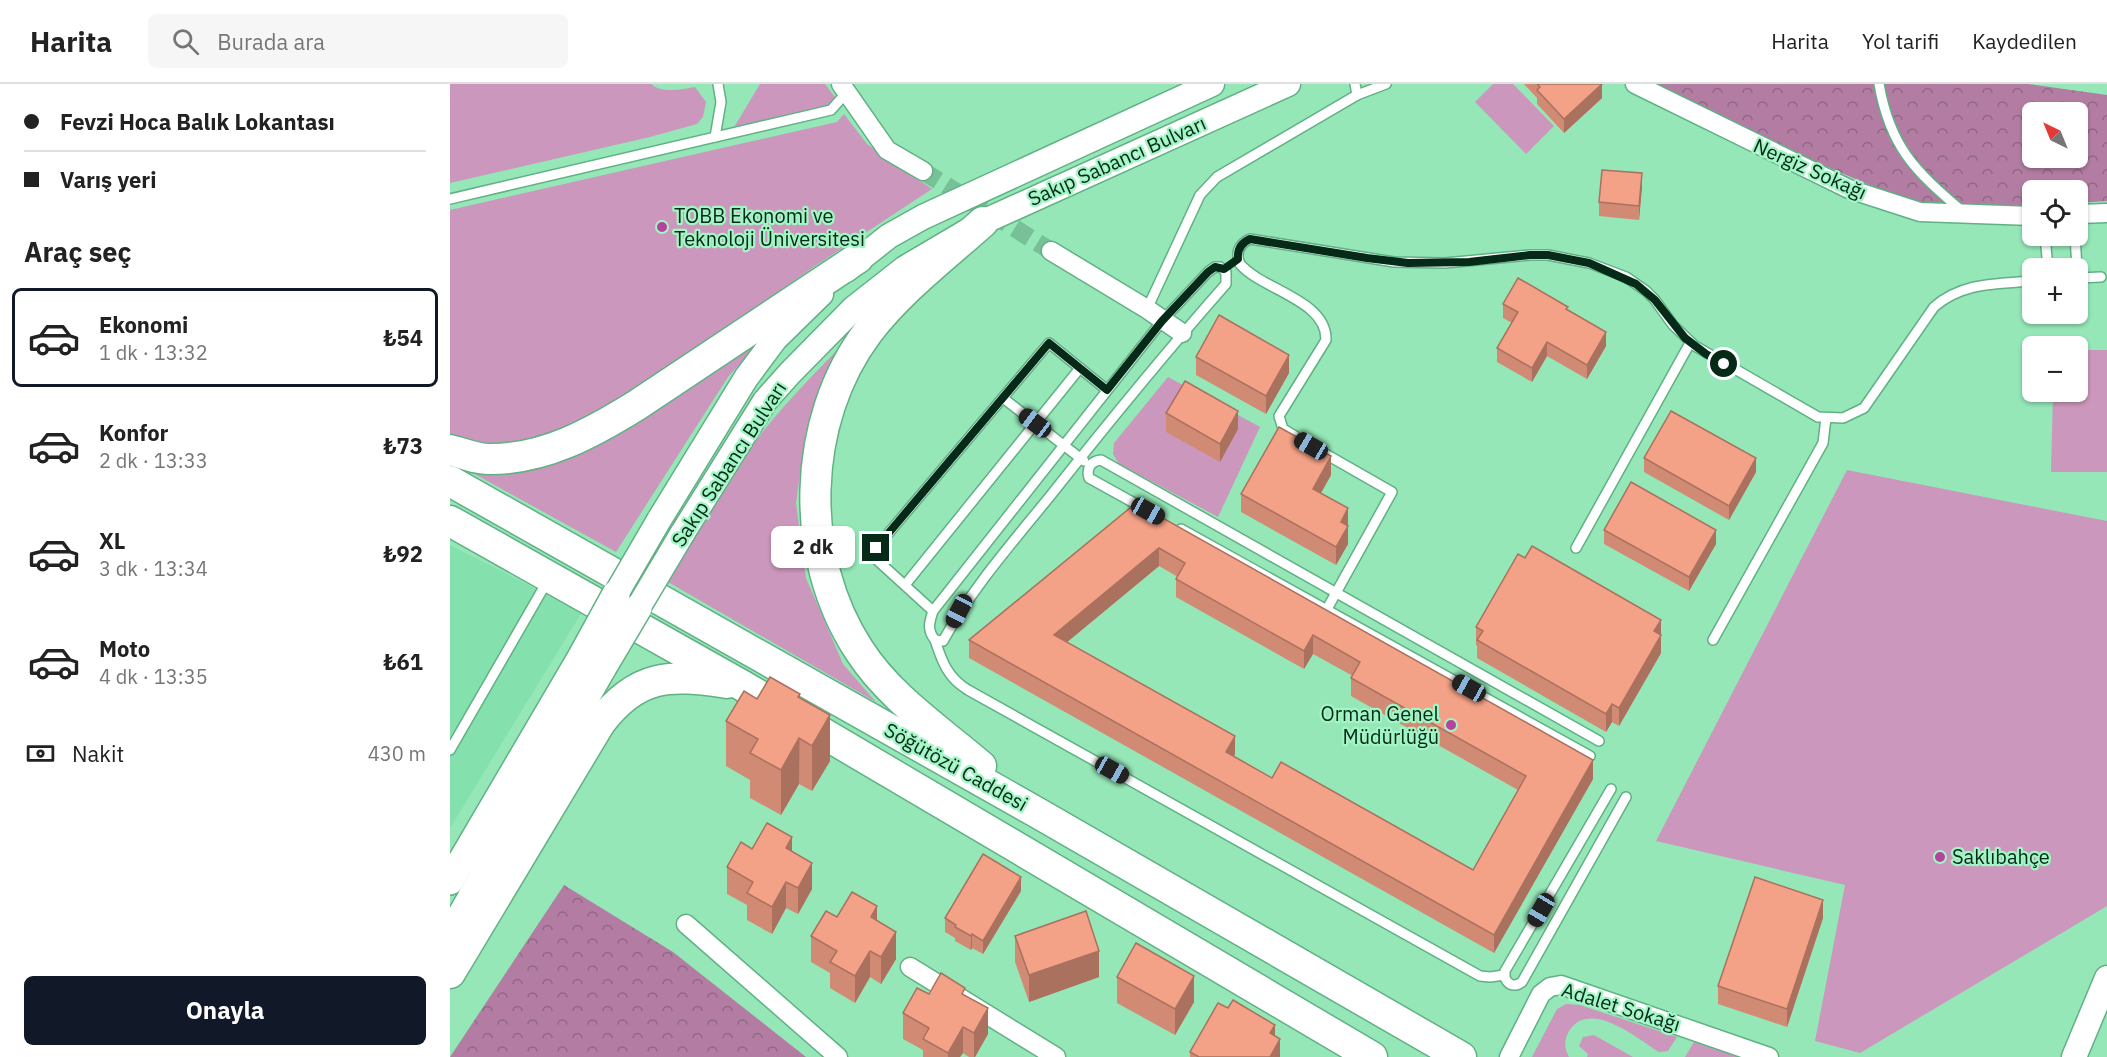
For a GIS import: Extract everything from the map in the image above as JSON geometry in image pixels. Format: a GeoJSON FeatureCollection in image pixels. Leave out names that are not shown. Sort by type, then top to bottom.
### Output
{"type":"FeatureCollection","features":[{"type":"Feature","properties":{"kind":"main road"},"geometry":{"type":"LineString","coordinates":[[983,222],[891,307],[869,332],[848,362],[833,397],[824,432],[815,482],[816,528],[826,580],[858,650],[885,684],[1036,812]]}},
{"type":"Feature","properties":{"kind":"main road"},"geometry":{"type":"LineString","coordinates":[[450,450],[489,460],[534,454],[573,441],[607,424],[637,405],[858,258]]}},
{"type":"Feature","properties":{"kind":"main road","name":"Söğütözü Caddesi"},"geometry":{"type":"LineString","coordinates":[[450,482],[1036,812],[1461,1057]]}},
{"type":"Feature","properties":{"kind":"main road","name":"Söğütözü Caddesi"},"geometry":{"type":"LineString","coordinates":[[450,521],[742,686],[1372,1057]]}},
{"type":"Feature","properties":{"kind":"main road","name":"Sakıp Sabancı Bulvarı"},"geometry":{"type":"LineString","coordinates":[[450,935],[627,601]]}},
{"type":"Feature","properties":{"kind":"main road","name":"Sakıp Sabancı Bulvarı"},"geometry":{"type":"LineString","coordinates":[[450,881],[593,662]]}},
{"type":"Feature","properties":{"kind":"main road"},"geometry":{"type":"LineString","coordinates":[[450,973],[600,723],[623,697],[639,687],[658,681],[677,679],[694,678],[742,686]]}},
{"type":"Feature","properties":{"kind":"street","name":"Sakıp Sabancı Bulvarı"},"geometry":{"type":"LineString","coordinates":[[627,601],[659,520],[746,378],[775,339],[858,258],[889,236],[924,217],[1212,84]]}},
{"type":"Feature","properties":{"kind":"street","name":"Sakıp Sabancı Bulvarı"},"geometry":{"type":"LineString","coordinates":[[627,601],[682,534],[765,401],[826,334],[854,308],[905,268],[983,222],[1288,84]]}},
{"type":"Feature","properties":{"kind":"street","name":"Nergiz Sokağı"},"geometry":{"type":"LineString","coordinates":[[1635,84],[1849,189],[1920,212],[2022,216]]}},
{"type":"Feature","properties":{"kind":"street"},"geometry":{"type":"LineString","coordinates":[[844,88],[887,150],[923,171]]}},
{"type":"Feature","properties":{"kind":"street"},"geometry":{"type":"LineString","coordinates":[[2088,214],[2107,213]]}},
{"type":"Feature","properties":{"kind":"street"},"geometry":{"type":"LineString","coordinates":[[1051,251],[1182,333]]}},
{"type":"Feature","properties":{"kind":"street"},"geometry":{"type":"LineString","coordinates":[[686,924],[838,1057]]}},
{"type":"Feature","properties":{"kind":"street"},"geometry":{"type":"LineString","coordinates":[[910,967],[1031,1051],[1056,1057]]}},
{"type":"Feature","properties":{"kind":"street"},"geometry":{"type":"LineString","coordinates":[[2074,1057],[2107,978]]}},
{"type":"Feature","properties":{"kind":"street","name":"Adalet Sokağı"},"geometry":{"type":"LineString","coordinates":[[1509,1057],[1541,994],[1550,987],[1561,985],[1769,1057]]}},
{"type":"Feature","properties":{"kind":"lane"},"geometry":{"type":"LineString","coordinates":[[715,137],[721,102],[718,84]]}},
{"type":"Feature","properties":{"kind":"lane"},"geometry":{"type":"LineString","coordinates":[[1355,84],[1358,95]]}},
{"type":"Feature","properties":{"kind":"lane"},"geometry":{"type":"LineString","coordinates":[[1386,84],[1358,95],[1217,177],[1200,195],[1155,315],[1107,390],[933,611],[928,624],[946,670],[960,685],[1480,976],[1504,975]]}},
{"type":"Feature","properties":{"kind":"lane"},"geometry":{"type":"LineString","coordinates":[[1879,84],[1888,120],[1901,149],[1925,179],[1966,215]]}},
{"type":"Feature","properties":{"kind":"lane"},"geometry":{"type":"LineString","coordinates":[[450,199],[831,110],[844,88]]}},
{"type":"Feature","properties":{"kind":"lane"},"geometry":{"type":"LineString","coordinates":[[1300,440],[1283,429],[1280,416],[1326,340],[1325,326],[1318,315],[1243,268],[1238,259],[1239,249],[1245,241],[1256,239],[1408,263],[1469,262],[1530,255],[1569,258],[1589,263],[1636,284],[1655,300],[1673,325],[1690,343],[1706,354],[1818,417],[1826,418],[1843,417],[1864,408],[1934,307],[1943,299],[1953,293],[1974,287],[2022,282]]}},
{"type":"Feature","properties":{"kind":"lane"},"geometry":{"type":"LineString","coordinates":[[1224,269],[1238,259]]}},
{"type":"Feature","properties":{"kind":"lane"},"geometry":{"type":"LineString","coordinates":[[935,640],[943,641],[959,611],[1080,458],[1182,333],[1226,284],[1228,276],[1224,269],[1211,268],[1155,315]]}},
{"type":"Feature","properties":{"kind":"lane"},"geometry":{"type":"LineString","coordinates":[[2088,278],[2101,277]]}},
{"type":"Feature","properties":{"kind":"lane"},"geometry":{"type":"LineString","coordinates":[[933,611],[876,557],[876,548],[1049,343],[1107,390]]}},
{"type":"Feature","properties":{"kind":"lane"},"geometry":{"type":"LineString","coordinates":[[1576,548],[1690,343]]}},
{"type":"Feature","properties":{"kind":"lane"},"geometry":{"type":"LineString","coordinates":[[905,585],[1080,368]]}},
{"type":"Feature","properties":{"kind":"lane"},"geometry":{"type":"LineString","coordinates":[[1003,398],[1090,465]]}},
{"type":"Feature","properties":{"kind":"lane"},"geometry":{"type":"LineString","coordinates":[[1713,640],[1823,443],[1826,418]]}},
{"type":"Feature","properties":{"kind":"lane"},"geometry":{"type":"LineString","coordinates":[[1311,446],[1392,492],[1327,609]]}},
{"type":"Feature","properties":{"kind":"lane"},"geometry":{"type":"LineString","coordinates":[[1150,512],[1089,478],[1090,465],[1101,460],[1599,741]]}},
{"type":"Feature","properties":{"kind":"lane"},"geometry":{"type":"LineString","coordinates":[[1171,523],[1590,756]]}},
{"type":"Feature","properties":{"kind":"lane"},"geometry":{"type":"LineString","coordinates":[[450,750],[550,577]]}},
{"type":"Feature","properties":{"kind":"lane"},"geometry":{"type":"LineString","coordinates":[[1504,975],[1611,789]]}},
{"type":"Feature","properties":{"kind":"lane"},"geometry":{"type":"LineString","coordinates":[[1504,975],[1514,986],[1522,982],[1626,796]]}},
{"type":"Feature","properties":{"kind":"shaded area"},"geometry":{"type":"Polygon","coordinates":[[[450,84],[651,84],[661,89],[672,90],[695,87],[706,102],[703,117],[697,124],[450,183],[450,84]]]}},
{"type":"Feature","properties":{"kind":"shaded area"},"geometry":{"type":"Polygon","coordinates":[[[760,84],[825,84],[835,97],[826,110],[733,129],[760,84]]]}},
{"type":"Feature","properties":{"kind":"shaded area"},"geometry":{"type":"Polygon","coordinates":[[[1493,84],[1513,84],[1554,126],[1526,154],[1475,102],[1493,84]]]}},
{"type":"Feature","properties":{"kind":"shaded area","name":"TOBB Ekonomi ve Teknoloji Üniversitesi"},"geometry":{"type":"Polygon","coordinates":[[[844,114],[867,144],[932,189],[815,266],[696,349],[562,434],[524,443],[470,444],[450,439],[450,210],[837,122],[844,114]]]}},
{"type":"Feature","properties":{"kind":"shaded area"},"geometry":{"type":"Polygon","coordinates":[[[769,332],[728,377],[616,552],[471,472],[510,472],[567,460],[624,431],[769,332]]]}},
{"type":"Feature","properties":{"kind":"shaded area"},"geometry":{"type":"Polygon","coordinates":[[[847,340],[827,378],[806,432],[796,503],[806,578],[843,664],[876,702],[668,582],[744,457],[793,396],[847,340]]]}},
{"type":"Feature","properties":{"kind":"shaded area"},"geometry":{"type":"Polygon","coordinates":[[[2088,350],[2107,350],[2107,472],[2051,472],[2053,402],[2088,402],[2088,350]]]}},
{"type":"Feature","properties":{"kind":"shaded area"},"geometry":{"type":"Polygon","coordinates":[[[1168,377],[1260,427],[1218,517],[1119,464],[1113,454],[1114,443],[1168,377]]]}},
{"type":"Feature","properties":{"kind":"shaded area"},"geometry":{"type":"Polygon","coordinates":[[[1847,470],[2107,521],[2107,906],[1860,1053],[1815,1041],[1845,885],[1656,841],[1847,470]]]}},
{"type":"Feature","properties":{"kind":"shaded area"},"geometry":{"type":"Polygon","coordinates":[[[450,545],[582,612],[450,828],[450,545]]]}},
{"type":"Feature","properties":{"kind":"shaded area"},"geometry":{"type":"Polygon","coordinates":[[[1566,1004],[1580,1005],[1677,1037],[1668,1051],[1659,1052],[1614,1024],[1589,1019],[1578,1022],[1569,1031],[1565,1044],[1569,1057],[1532,1057],[1557,1009],[1566,1004]]]}},
{"type":"Feature","properties":{"kind":"shaded area"},"geometry":{"type":"Polygon","coordinates":[[[1594,1035],[1633,1057],[1587,1057],[1588,1054],[1579,1046],[1583,1037],[1594,1035]]]}},
{"type":"Feature","properties":{"kind":"shaded area"},"geometry":{"type":"Polygon","coordinates":[[[1694,1042],[1738,1057],[1685,1057],[1694,1042]]]}},
{"type":"Feature","properties":{"kind":"green space"},"geometry":{"type":"Polygon","coordinates":[[[1650,84],[2028,84],[2107,95],[2107,201],[2088,202],[2088,180],[2022,180],[2022,206],[1940,205],[1905,200],[1743,131],[1650,84]]]}},
{"type":"Feature","properties":{"kind":"green space"},"geometry":{"type":"Polygon","coordinates":[[[564,885],[673,952],[806,1057],[450,1057],[564,885]]]}},
{"type":"Feature","properties":{"kind":"building"},"geometry":{"type":"Polygon","coordinates":[[[1537,84],[1602,84],[1564,119],[1537,90],[1540,87],[1537,84]]]}},
{"type":"Feature","properties":{"kind":"building"},"geometry":{"type":"Polygon","coordinates":[[[1602,170],[1642,173],[1639,206],[1599,202],[1602,170]]]}},
{"type":"Feature","properties":{"kind":"building"},"geometry":{"type":"Polygon","coordinates":[[[1518,278],[1606,332],[1587,365],[1547,342],[1532,368],[1497,348],[1518,312],[1503,304],[1518,278]]]}},
{"type":"Feature","properties":{"kind":"building"},"geometry":{"type":"Polygon","coordinates":[[[1219,315],[1289,355],[1266,396],[1196,357],[1219,315]]]}},
{"type":"Feature","properties":{"kind":"building"},"geometry":{"type":"Polygon","coordinates":[[[1185,381],[1238,411],[1220,444],[1166,413],[1185,381]]]}},
{"type":"Feature","properties":{"kind":"building"},"geometry":{"type":"Polygon","coordinates":[[[1671,411],[1756,458],[1729,506],[1644,458],[1671,411]]]}},
{"type":"Feature","properties":{"kind":"building"},"geometry":{"type":"Polygon","coordinates":[[[1279,427],[1331,456],[1313,489],[1348,508],[1341,522],[1348,526],[1336,547],[1241,494],[1279,427]]]}},
{"type":"Feature","properties":{"kind":"building"},"geometry":{"type":"Polygon","coordinates":[[[1631,482],[1716,530],[1689,577],[1604,530],[1631,482]]]}},
{"type":"Feature","properties":{"kind":"building","name":"Orman Genel Müdürlüğü"},"geometry":{"type":"Polygon","coordinates":[[[1136,503],[1593,760],[1494,935],[969,640],[1136,503]],[[1159,548],[1054,635],[1235,736],[1226,752],[1272,778],[1281,762],[1473,870],[1526,776],[1351,678],[1360,662],[1313,635],[1304,651],[1176,579],[1185,563],[1159,548]]]}},
{"type":"Feature","properties":{"kind":"building"},"geometry":{"type":"Polygon","coordinates":[[[1532,546],[1661,620],[1654,631],[1661,635],[1619,708],[1612,704],[1606,714],[1477,640],[1483,631],[1476,627],[1518,554],[1525,558],[1532,546]]]}},
{"type":"Feature","properties":{"kind":"building"},"geometry":{"type":"Polygon","coordinates":[[[770,677],[800,694],[798,697],[830,715],[812,746],[799,738],[781,770],[750,753],[758,739],[726,721],[744,691],[757,699],[770,677]]]}},
{"type":"Feature","properties":{"kind":"building"},"geometry":{"type":"Polygon","coordinates":[[[767,823],[792,837],[786,848],[812,863],[798,888],[786,882],[772,907],[747,893],[753,882],[727,867],[741,842],[752,849],[767,823]]]}},
{"type":"Feature","properties":{"kind":"building"},"geometry":{"type":"Polygon","coordinates":[[[983,854],[1021,877],[983,941],[955,927],[956,925],[945,918],[983,854]]]}},
{"type":"Feature","properties":{"kind":"building"},"geometry":{"type":"Polygon","coordinates":[[[1755,877],[1823,900],[1787,1009],[1718,986],[1755,877]]]}},
{"type":"Feature","properties":{"kind":"building"},"geometry":{"type":"Polygon","coordinates":[[[852,892],[877,906],[871,917],[896,932],[881,957],[870,951],[855,976],[830,962],[837,951],[811,936],[826,911],[837,917],[852,892]]]}},
{"type":"Feature","properties":{"kind":"building"},"geometry":{"type":"Polygon","coordinates":[[[1086,911],[1099,951],[1029,975],[1015,936],[1086,911]]]}},
{"type":"Feature","properties":{"kind":"building"},"geometry":{"type":"Polygon","coordinates":[[[1136,943],[1194,976],[1175,1009],[1117,977],[1136,943]]]}},
{"type":"Feature","properties":{"kind":"building"},"geometry":{"type":"Polygon","coordinates":[[[941,973],[965,988],[962,994],[988,1008],[974,1033],[963,1027],[948,1053],[923,1039],[929,1028],[903,1013],[917,988],[929,994],[941,973]]]}},
{"type":"Feature","properties":{"kind":"building"},"geometry":{"type":"Polygon","coordinates":[[[1233,1000],[1275,1025],[1270,1033],[1280,1039],[1270,1057],[1199,1057],[1190,1052],[1218,1003],[1228,1008],[1233,1000]]]}},
{"type":"Feature","properties":{"kind":"tunnel"},"geometry":{"type":"LineString","coordinates":[[923,171],[1051,251]]}},
{"type":"Feature","properties":{"kind":"place","name":"TOBB Ekonomi ve Teknoloji Üniversitesi"},"geometry":{"type":"Point","coordinates":[662,227]}},
{"type":"Feature","properties":{"kind":"place","name":"Orman Genel Müdürlüğü"},"geometry":{"type":"Point","coordinates":[1451,725]}},
{"type":"Feature","properties":{"kind":"place","name":"Saklıbahçe"},"geometry":{"type":"Point","coordinates":[1940,857]}},
{"type":"Feature","properties":{"kind":"route"},"geometry":{"type":"LineString","coordinates":[[876,548],[1049,343],[1107,390],[1162,321],[1211,268],[1224,269],[1238,259],[1239,249],[1245,241],[1250,239],[1408,263],[1469,262],[1511,256],[1548,255],[1589,263],[1626,277],[1646,291],[1685,338],[1724,364]]}}]}
